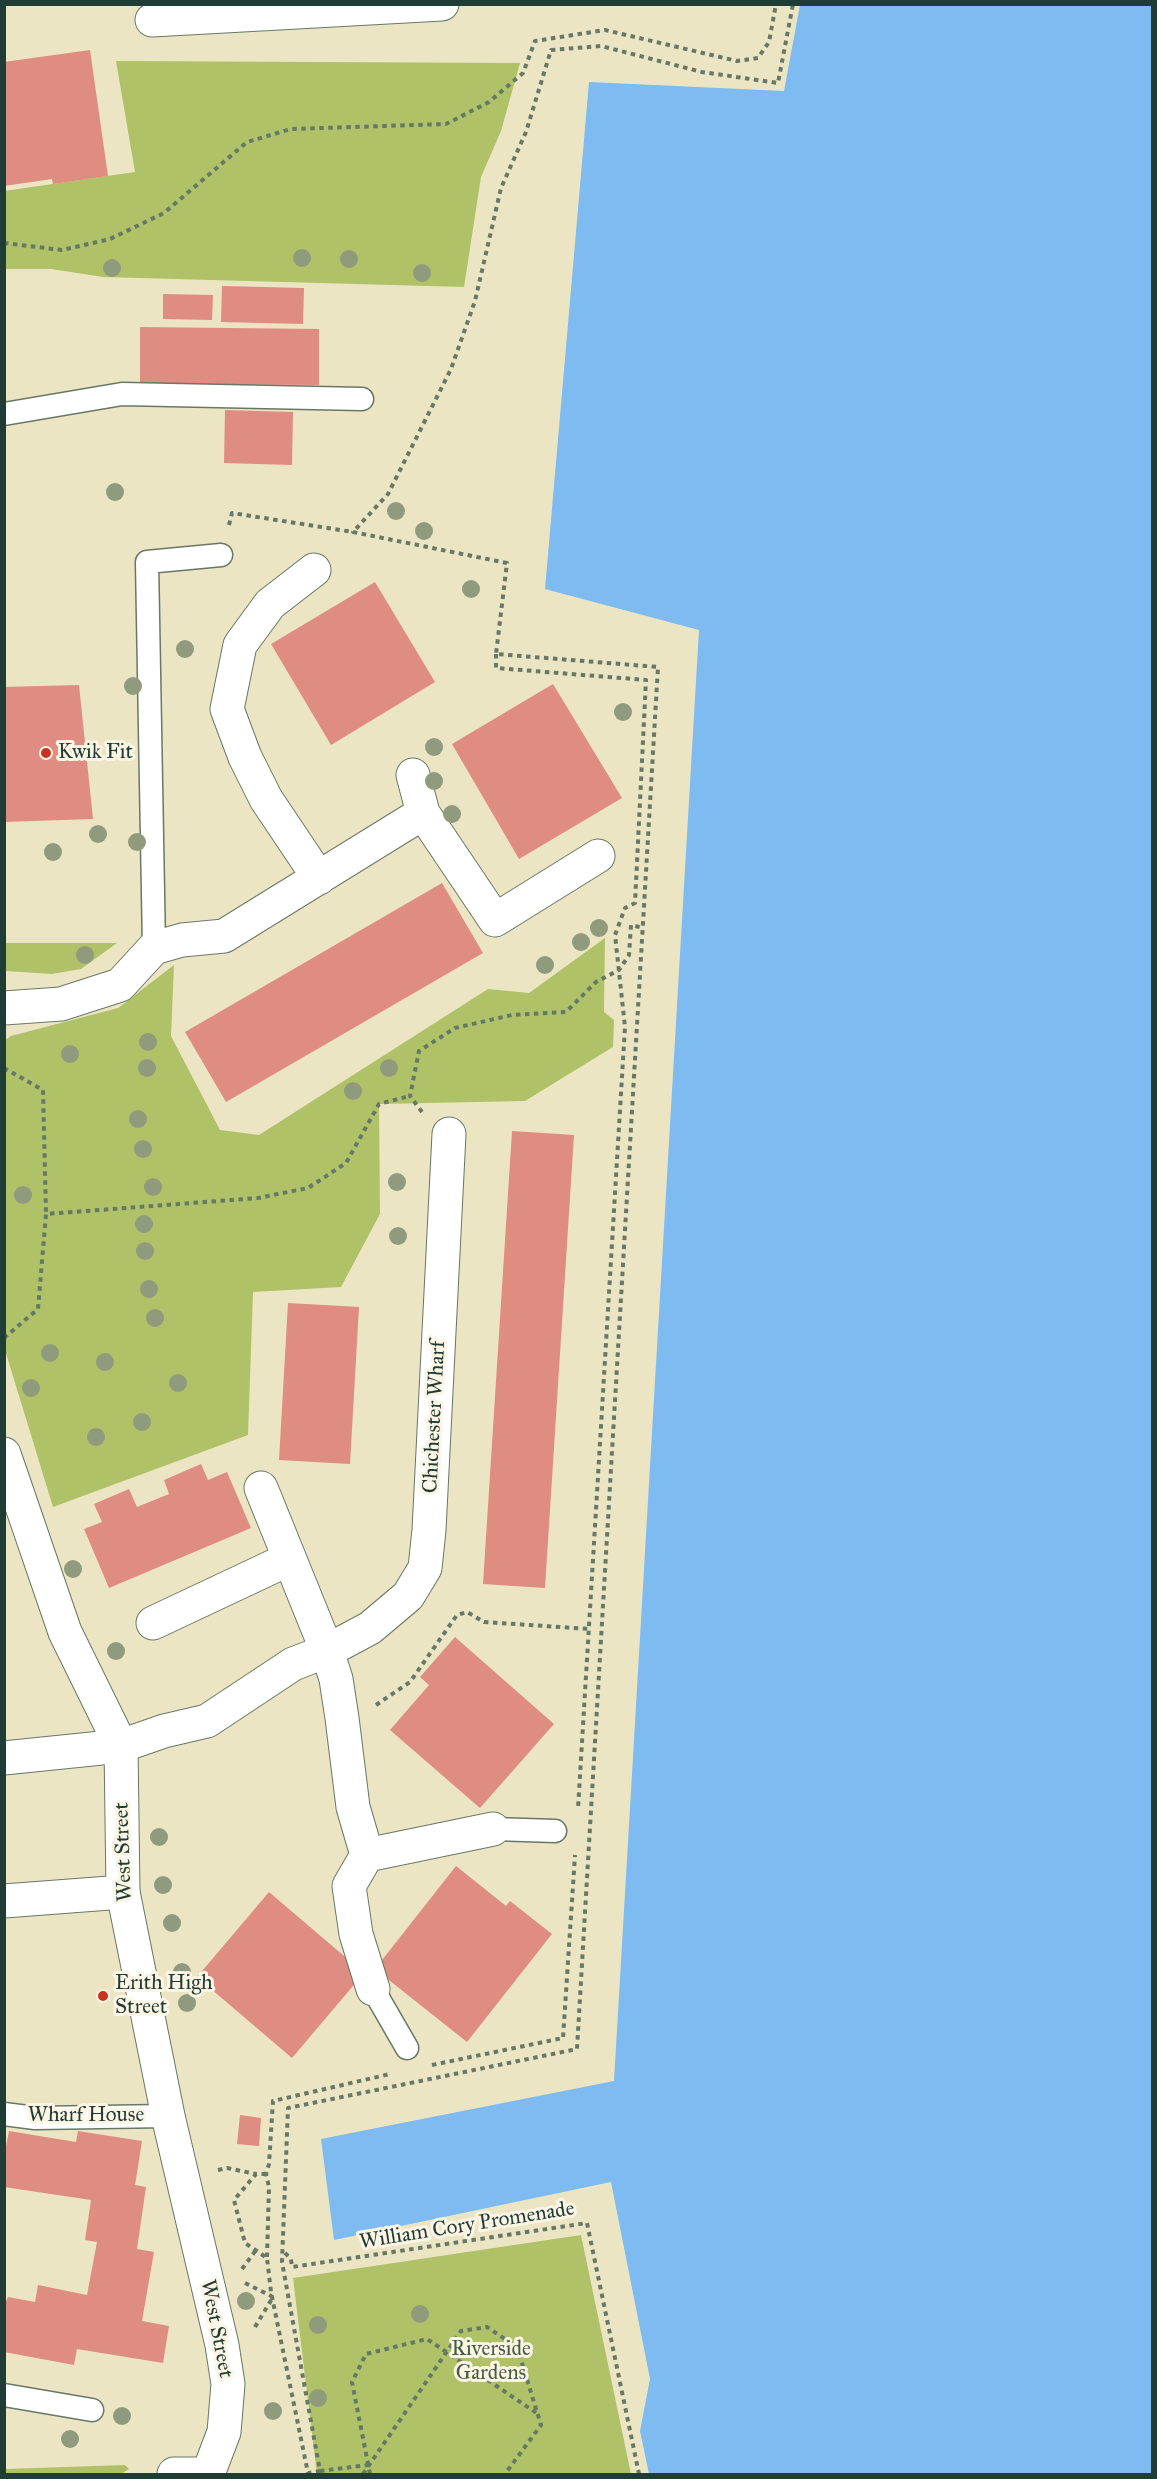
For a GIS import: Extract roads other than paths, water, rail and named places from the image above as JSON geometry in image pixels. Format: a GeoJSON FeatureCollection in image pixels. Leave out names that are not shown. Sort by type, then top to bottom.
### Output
{"type":"FeatureCollection","features":[{"type":"Feature","properties":{"kind":"street"},"geometry":{"type":"LineString","coordinates":[[152,20],[442,4]]}},
{"type":"Feature","properties":{"kind":"street"},"geometry":{"type":"LineString","coordinates":[[314,570],[270,604],[240,645],[227,709],[245,757],[266,800],[319,878]]}},
{"type":"Feature","properties":{"kind":"street"},"geometry":{"type":"LineString","coordinates":[[413,775],[423,813],[495,920],[598,856]]}},
{"type":"Feature","properties":{"kind":"street"},"geometry":{"type":"LineString","coordinates":[[4,1008],[61,1004],[120,985],[154,948],[182,940],[224,936],[423,813]]}},
{"type":"Feature","properties":{"kind":"street","name":"Chichester Wharf"},"geometry":{"type":"LineString","coordinates":[[4,1758],[120,1746],[164,1731],[207,1721],[293,1664],[327,1651],[370,1628],[408,1596],[425,1568],[429,1530],[449,1134]]}},
{"type":"Feature","properties":{"kind":"street","name":"West Street"},"geometry":{"type":"LineString","coordinates":[[4,1454],[65,1632],[120,1746],[123,1892],[168,2116],[222,2345],[228,2384],[224,2432],[209,2474]]}},
{"type":"Feature","properties":{"kind":"street"},"geometry":{"type":"LineString","coordinates":[[261,1488],[327,1651],[336,1679],[352,1807],[367,1855],[349,1886],[356,1934],[373,1989]]}},
{"type":"Feature","properties":{"kind":"street"},"geometry":{"type":"LineString","coordinates":[[153,1623],[289,1559]]}},
{"type":"Feature","properties":{"kind":"street"},"geometry":{"type":"LineString","coordinates":[[367,1855],[493,1829]]}},
{"type":"Feature","properties":{"kind":"street"},"geometry":{"type":"LineString","coordinates":[[4,1900],[123,1892]]}},
{"type":"Feature","properties":{"kind":"street"},"geometry":{"type":"LineString","coordinates":[[174,2475],[209,2474]]}},
{"type":"Feature","properties":{"kind":"lane"},"geometry":{"type":"LineString","coordinates":[[4,414],[122,394],[362,399]]}},
{"type":"Feature","properties":{"kind":"lane"},"geometry":{"type":"LineString","coordinates":[[154,948],[147,562],[221,555]]}},
{"type":"Feature","properties":{"kind":"lane"},"geometry":{"type":"LineString","coordinates":[[493,1829],[555,1831]]}},
{"type":"Feature","properties":{"kind":"lane"},"geometry":{"type":"LineString","coordinates":[[373,1989],[407,2048]]}},
{"type":"Feature","properties":{"kind":"lane","name":"Wharf House"},"geometry":{"type":"LineString","coordinates":[[4,2114],[35,2118],[168,2116]]}},
{"type":"Feature","properties":{"kind":"lane"},"geometry":{"type":"LineString","coordinates":[[4,2395],[92,2410]]}},
{"type":"Feature","properties":{"kind":"water"},"geometry":{"type":"Polygon","coordinates":[[[800,5],[1152,5],[1152,2474],[649,2474],[640,2431],[650,2379],[611,2182],[334,2240],[321,2139],[614,2081],[699,630],[545,589],[589,82],[784,91],[800,5]]]}},
{"type":"Feature","properties":{"kind":"place","name":"Kwik Fit"},"geometry":{"type":"Point","coordinates":[46,753]}},
{"type":"Feature","properties":{"kind":"place","name":"Erith High Street"},"geometry":{"type":"Point","coordinates":[103,1996]}},
{"type":"Feature","properties":{"kind":"park label","name":"Riverside Gardens"},"geometry":{"type":"Point","coordinates":[491,2362]}}]}
